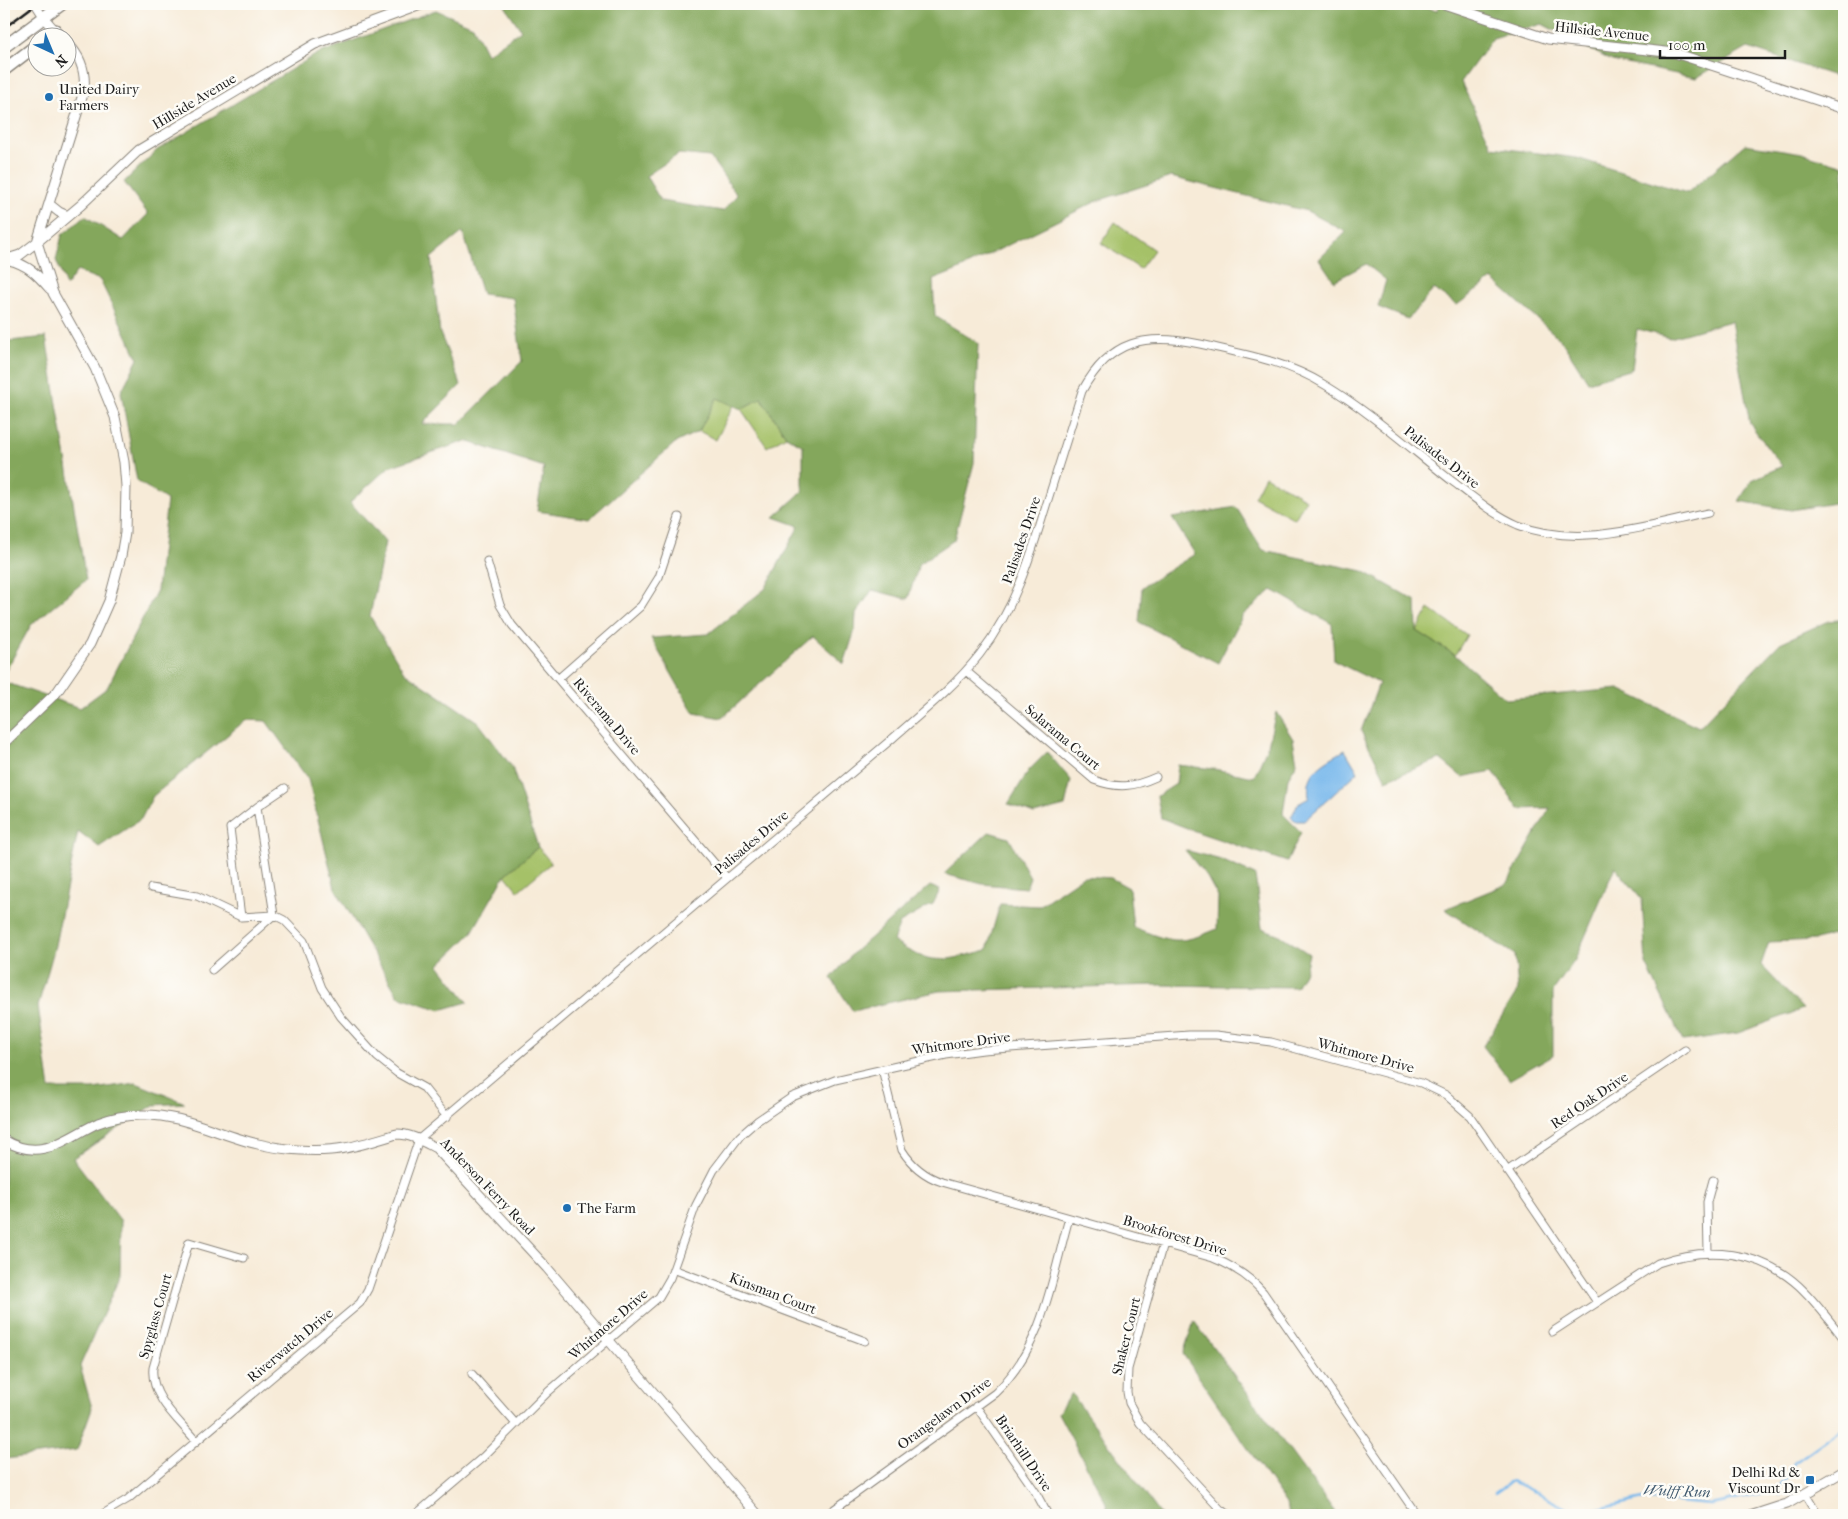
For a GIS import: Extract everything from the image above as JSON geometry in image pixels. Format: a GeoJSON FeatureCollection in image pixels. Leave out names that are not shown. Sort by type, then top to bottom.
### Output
{"type":"FeatureCollection","features":[{"type":"Feature","properties":{"kind":"main road"},"geometry":{"type":"LineString","coordinates":[[4,47],[62,4]]}},
{"type":"Feature","properties":{"kind":"main road"},"geometry":{"type":"LineString","coordinates":[[4,70],[28,52]]}},
{"type":"Feature","properties":{"kind":"street"},"geometry":{"type":"LineString","coordinates":[[35,4],[50,28]]}},
{"type":"Feature","properties":{"kind":"street","name":"Hillside Avenue"},"geometry":{"type":"LineString","coordinates":[[6,260],[37,242],[140,150],[315,44],[422,4]]}},
{"type":"Feature","properties":{"kind":"street","name":"Hillside Avenue"},"geometry":{"type":"LineString","coordinates":[[1444,4],[1548,39],[1675,53],[1844,109]]}},
{"type":"Feature","properties":{"kind":"street"},"geometry":{"type":"LineString","coordinates":[[53,293],[37,242],[84,91],[83,68],[78,58]]}},
{"type":"Feature","properties":{"kind":"street"},"geometry":{"type":"LineString","coordinates":[[49,204],[68,216]]}},
{"type":"Feature","properties":{"kind":"street"},"geometry":{"type":"LineString","coordinates":[[4,744],[57,692],[90,644],[109,601],[118,571],[125,533],[126,478],[114,417],[95,368],[53,293],[35,272],[24,264],[6,260]]}},
{"type":"Feature","properties":{"kind":"street","name":"Palisades Drive"},"geometry":{"type":"LineString","coordinates":[[419,1139],[942,696],[966,671],[996,631],[1018,590],[1082,391],[1090,377],[1108,356],[1139,341],[1162,338],[1260,357],[1304,373],[1344,397],[1488,508],[1519,525],[1537,531],[1566,536],[1595,536],[1708,513]]}},
{"type":"Feature","properties":{"kind":"street"},"geometry":{"type":"LineString","coordinates":[[558,678],[641,606],[659,577],[680,517]]}},
{"type":"Feature","properties":{"kind":"street","name":"Riverama Drive"},"geometry":{"type":"LineString","coordinates":[[487,561],[496,594],[506,615],[727,878]]}},
{"type":"Feature","properties":{"kind":"street","name":"Solarama Court"},"geometry":{"type":"LineString","coordinates":[[966,671],[1094,780],[1105,784],[1127,787],[1156,777]]}},
{"type":"Feature","properties":{"kind":"street"},"geometry":{"type":"LineString","coordinates":[[241,918],[230,828],[285,788]]}},
{"type":"Feature","properties":{"kind":"street"},"geometry":{"type":"LineString","coordinates":[[257,807],[274,915]]}},
{"type":"Feature","properties":{"kind":"street"},"geometry":{"type":"LineString","coordinates":[[151,888],[197,896],[241,918],[274,915],[284,920],[304,941],[322,988],[347,1023],[377,1057],[397,1073],[424,1088],[447,1117]]}},
{"type":"Feature","properties":{"kind":"street"},"geometry":{"type":"LineString","coordinates":[[212,970],[274,915]]}},
{"type":"Feature","properties":{"kind":"street","name":"Whitmore Drive"},"geometry":{"type":"LineString","coordinates":[[415,1515],[483,1457],[548,1392],[659,1297],[673,1269],[704,1187],[718,1164],[740,1136],[757,1121],[792,1097],[836,1080],[882,1069],[983,1050],[1189,1035],[1244,1038],[1290,1047],[1432,1087],[1459,1105],[1470,1116],[1597,1302]]}},
{"type":"Feature","properties":{"kind":"street","name":"Red Oak Drive"},"geometry":{"type":"LineString","coordinates":[[1507,1170],[1685,1050]]}},
{"type":"Feature","properties":{"kind":"street","name":"Brookforest Drive"},"geometry":{"type":"LineString","coordinates":[[882,1069],[898,1139],[906,1155],[917,1169],[942,1182],[1213,1258],[1241,1271],[1253,1281],[1263,1292],[1417,1515]]}},
{"type":"Feature","properties":{"kind":"street","name":"Anderson Ferry Road"},"geometry":{"type":"LineString","coordinates":[[4,1140],[30,1151],[67,1141],[100,1122],[149,1114],[179,1120],[258,1144],[295,1149],[346,1148],[396,1134],[405,1134],[419,1139],[436,1148],[546,1268],[758,1515]]}},
{"type":"Feature","properties":{"kind":"street","name":"Riverwatch Drive"},"geometry":{"type":"LineString","coordinates":[[101,1515],[124,1502],[365,1296],[419,1139]]}},
{"type":"Feature","properties":{"kind":"street"},"geometry":{"type":"LineString","coordinates":[[1708,1252],[1707,1202],[1713,1180]]}},
{"type":"Feature","properties":{"kind":"street","name":"Orangelawn Drive"},"geometry":{"type":"LineString","coordinates":[[826,1515],[976,1406],[1006,1382],[1017,1370],[1035,1334],[1069,1218]]}},
{"type":"Feature","properties":{"kind":"street","name":"Spyglass Court"},"geometry":{"type":"LineString","coordinates":[[196,1441],[159,1396],[153,1382],[153,1368],[189,1242],[244,1258]]}},
{"type":"Feature","properties":{"kind":"street","name":"Shaker Court"},"geometry":{"type":"LineString","coordinates":[[1162,1244],[1128,1369],[1127,1392],[1129,1403],[1145,1429],[1221,1510],[1230,1515]]}},
{"type":"Feature","properties":{"kind":"street"},"geometry":{"type":"LineString","coordinates":[[1552,1332],[1658,1263],[1677,1257],[1708,1252],[1732,1254],[1758,1261],[1786,1276],[1808,1295],[1844,1339]]}},
{"type":"Feature","properties":{"kind":"street","name":"Kinsman Court"},"geometry":{"type":"LineString","coordinates":[[673,1269],[865,1341]]}},
{"type":"Feature","properties":{"kind":"street"},"geometry":{"type":"LineString","coordinates":[[472,1374],[516,1424]]}},
{"type":"Feature","properties":{"kind":"street","name":"Briarhill Drive"},"geometry":{"type":"LineString","coordinates":[[976,1406],[1036,1491],[1048,1515]]}},
{"type":"Feature","properties":{"kind":"street"},"geometry":{"type":"LineString","coordinates":[[1753,1515],[1788,1504],[1806,1495],[1844,1470]]}},
{"type":"Feature","properties":{"kind":"street"},"geometry":{"type":"LineString","coordinates":[[1806,1495],[1818,1515]]}},
{"type":"Feature","properties":{"kind":"street"},"geometry":{"type":"LineString","coordinates":[[4,1512],[19,1515]]}},
{"type":"Feature","properties":{"kind":"green space"},"geometry":{"type":"Polygon","coordinates":[[[515,4],[1419,4],[1436,11],[1441,4],[1844,4],[1844,79],[1748,48],[1696,78],[1612,61],[1542,24],[1493,38],[1461,82],[1492,147],[1577,158],[1687,193],[1745,144],[1802,153],[1844,166],[1844,507],[1835,503],[1791,510],[1739,501],[1752,480],[1782,466],[1750,424],[1731,321],[1670,338],[1637,329],[1632,369],[1588,382],[1561,340],[1492,279],[1457,305],[1434,289],[1408,319],[1378,307],[1386,280],[1366,264],[1334,281],[1319,259],[1346,232],[1307,211],[1171,177],[1097,201],[958,270],[933,280],[935,316],[978,343],[974,463],[954,540],[919,564],[908,599],[872,590],[856,614],[855,630],[844,664],[813,636],[722,718],[694,713],[651,638],[708,634],[765,589],[799,526],[774,517],[803,491],[803,446],[786,436],[761,398],[741,409],[717,398],[699,431],[675,443],[589,519],[537,511],[544,467],[466,441],[389,467],[350,502],[385,542],[370,616],[404,672],[478,722],[512,767],[538,847],[505,875],[471,934],[439,965],[468,1002],[440,1010],[398,996],[335,888],[308,779],[266,721],[246,720],[153,796],[141,819],[99,847],[78,831],[54,950],[38,1006],[50,1089],[93,1089],[136,1083],[185,1103],[154,1105],[73,1158],[121,1221],[120,1276],[80,1366],[92,1408],[77,1450],[6,1459],[4,1457],[4,682],[80,708],[107,688],[157,590],[167,500],[137,481],[121,392],[138,359],[100,280],[77,271],[66,286],[56,260],[62,235],[85,216],[123,240],[148,214],[124,182],[157,150],[317,54],[436,10],[473,26],[487,54],[521,30],[505,6],[515,4]],[[679,154],[646,176],[661,201],[723,211],[737,195],[710,157],[679,154]],[[463,232],[431,258],[440,333],[461,385],[422,424],[459,424],[522,361],[513,298],[482,294],[463,232]]]}},
{"type":"Feature","properties":{"kind":"green space"},"geometry":{"type":"Polygon","coordinates":[[[1115,222],[1154,250],[1140,269],[1101,243],[1115,222]]]}},
{"type":"Feature","properties":{"kind":"green space"},"geometry":{"type":"Polygon","coordinates":[[[4,332],[10,341],[46,337],[86,580],[31,625],[4,674],[4,332]]]}},
{"type":"Feature","properties":{"kind":"green space"},"geometry":{"type":"Polygon","coordinates":[[[717,397],[734,405],[716,440],[699,431],[717,397]]]}},
{"type":"Feature","properties":{"kind":"green space"},"geometry":{"type":"Polygon","coordinates":[[[761,398],[786,436],[767,447],[741,409],[761,398]]]}},
{"type":"Feature","properties":{"kind":"green space"},"geometry":{"type":"Polygon","coordinates":[[[1265,476],[1306,499],[1295,519],[1254,497],[1265,476]]]}},
{"type":"Feature","properties":{"kind":"green space"},"geometry":{"type":"Polygon","coordinates":[[[1236,507],[1263,550],[1363,571],[1416,601],[1417,631],[1455,655],[1506,699],[1619,689],[1699,727],[1780,643],[1828,621],[1844,619],[1844,931],[1816,940],[1769,942],[1761,965],[1803,1009],[1738,1033],[1683,1041],[1646,964],[1642,899],[1615,867],[1575,960],[1553,991],[1553,1055],[1509,1080],[1483,1046],[1518,990],[1515,955],[1445,909],[1507,884],[1550,808],[1519,809],[1493,771],[1462,777],[1440,759],[1386,780],[1361,731],[1379,683],[1334,661],[1332,624],[1272,590],[1243,615],[1218,663],[1139,622],[1142,587],[1195,554],[1172,518],[1236,507]]]}},
{"type":"Feature","properties":{"kind":"green space"},"geometry":{"type":"Polygon","coordinates":[[[1429,609],[1467,635],[1455,655],[1417,631],[1429,609]]]}},
{"type":"Feature","properties":{"kind":"green space"},"geometry":{"type":"Polygon","coordinates":[[[1276,712],[1293,739],[1297,763],[1288,778],[1283,814],[1301,832],[1287,862],[1161,818],[1157,796],[1176,784],[1178,765],[1214,769],[1254,777],[1268,745],[1276,712]]]}},
{"type":"Feature","properties":{"kind":"green space"},"geometry":{"type":"Polygon","coordinates":[[[1047,752],[1071,780],[1065,806],[1034,814],[1008,804],[1029,770],[1047,752]]]}},
{"type":"Feature","properties":{"kind":"green space"},"geometry":{"type":"Polygon","coordinates":[[[989,832],[1009,838],[1030,877],[1026,888],[982,884],[944,874],[989,832]]]}},
{"type":"Feature","properties":{"kind":"green space"},"geometry":{"type":"Polygon","coordinates":[[[538,847],[551,863],[518,891],[505,875],[538,847]]]}},
{"type":"Feature","properties":{"kind":"green space"},"geometry":{"type":"Polygon","coordinates":[[[1185,850],[1221,860],[1255,875],[1262,928],[1280,935],[1309,954],[1305,971],[1296,987],[1158,985],[939,991],[853,1011],[831,978],[855,951],[930,886],[940,890],[933,904],[900,923],[893,941],[918,955],[928,958],[949,959],[987,950],[1000,904],[1039,906],[1083,876],[1111,878],[1129,888],[1133,927],[1166,939],[1175,940],[1183,940],[1204,934],[1217,929],[1218,897],[1207,877],[1185,850]]]}},
{"type":"Feature","properties":{"kind":"green space"},"geometry":{"type":"Polygon","coordinates":[[[1194,1321],[1337,1515],[1288,1515],[1286,1504],[1183,1354],[1194,1321]]]}},
{"type":"Feature","properties":{"kind":"green space"},"geometry":{"type":"Polygon","coordinates":[[[1071,1393],[1161,1515],[1107,1515],[1106,1503],[1058,1413],[1071,1393]]]}},
{"type":"Feature","properties":{"kind":"water"},"geometry":{"type":"Polygon","coordinates":[[[1345,750],[1358,772],[1304,821],[1296,821],[1291,817],[1298,804],[1309,798],[1308,788],[1317,768],[1345,750]]]}},
{"type":"Feature","properties":{"kind":"waterway","name":"Wulff Run"},"geometry":{"type":"LineString","coordinates":[[1495,1493],[1512,1481],[1578,1514],[1643,1499],[1712,1505],[1775,1491],[1786,1478],[1794,1463],[1844,1427]]}},
{"type":"Feature","properties":{"kind":"waterway","name":"Wulff Run"},"geometry":{"type":"LineString","coordinates":[[1779,1487],[1779,1495]]}},
{"type":"Feature","properties":{"kind":"railway"},"geometry":{"type":"LineString","coordinates":[[4,28],[36,4]]}},
{"type":"Feature","properties":{"kind":"place","name":"United Dairy Farmers"},"geometry":{"type":"Point","coordinates":[49,97]}},
{"type":"Feature","properties":{"kind":"place","name":"The Farm"},"geometry":{"type":"Point","coordinates":[567,1208]}},
{"type":"Feature","properties":{"kind":"place","name":"Delhi Rd & Viscount Dr"},"geometry":{"type":"Point","coordinates":[1810,1480]}}]}
